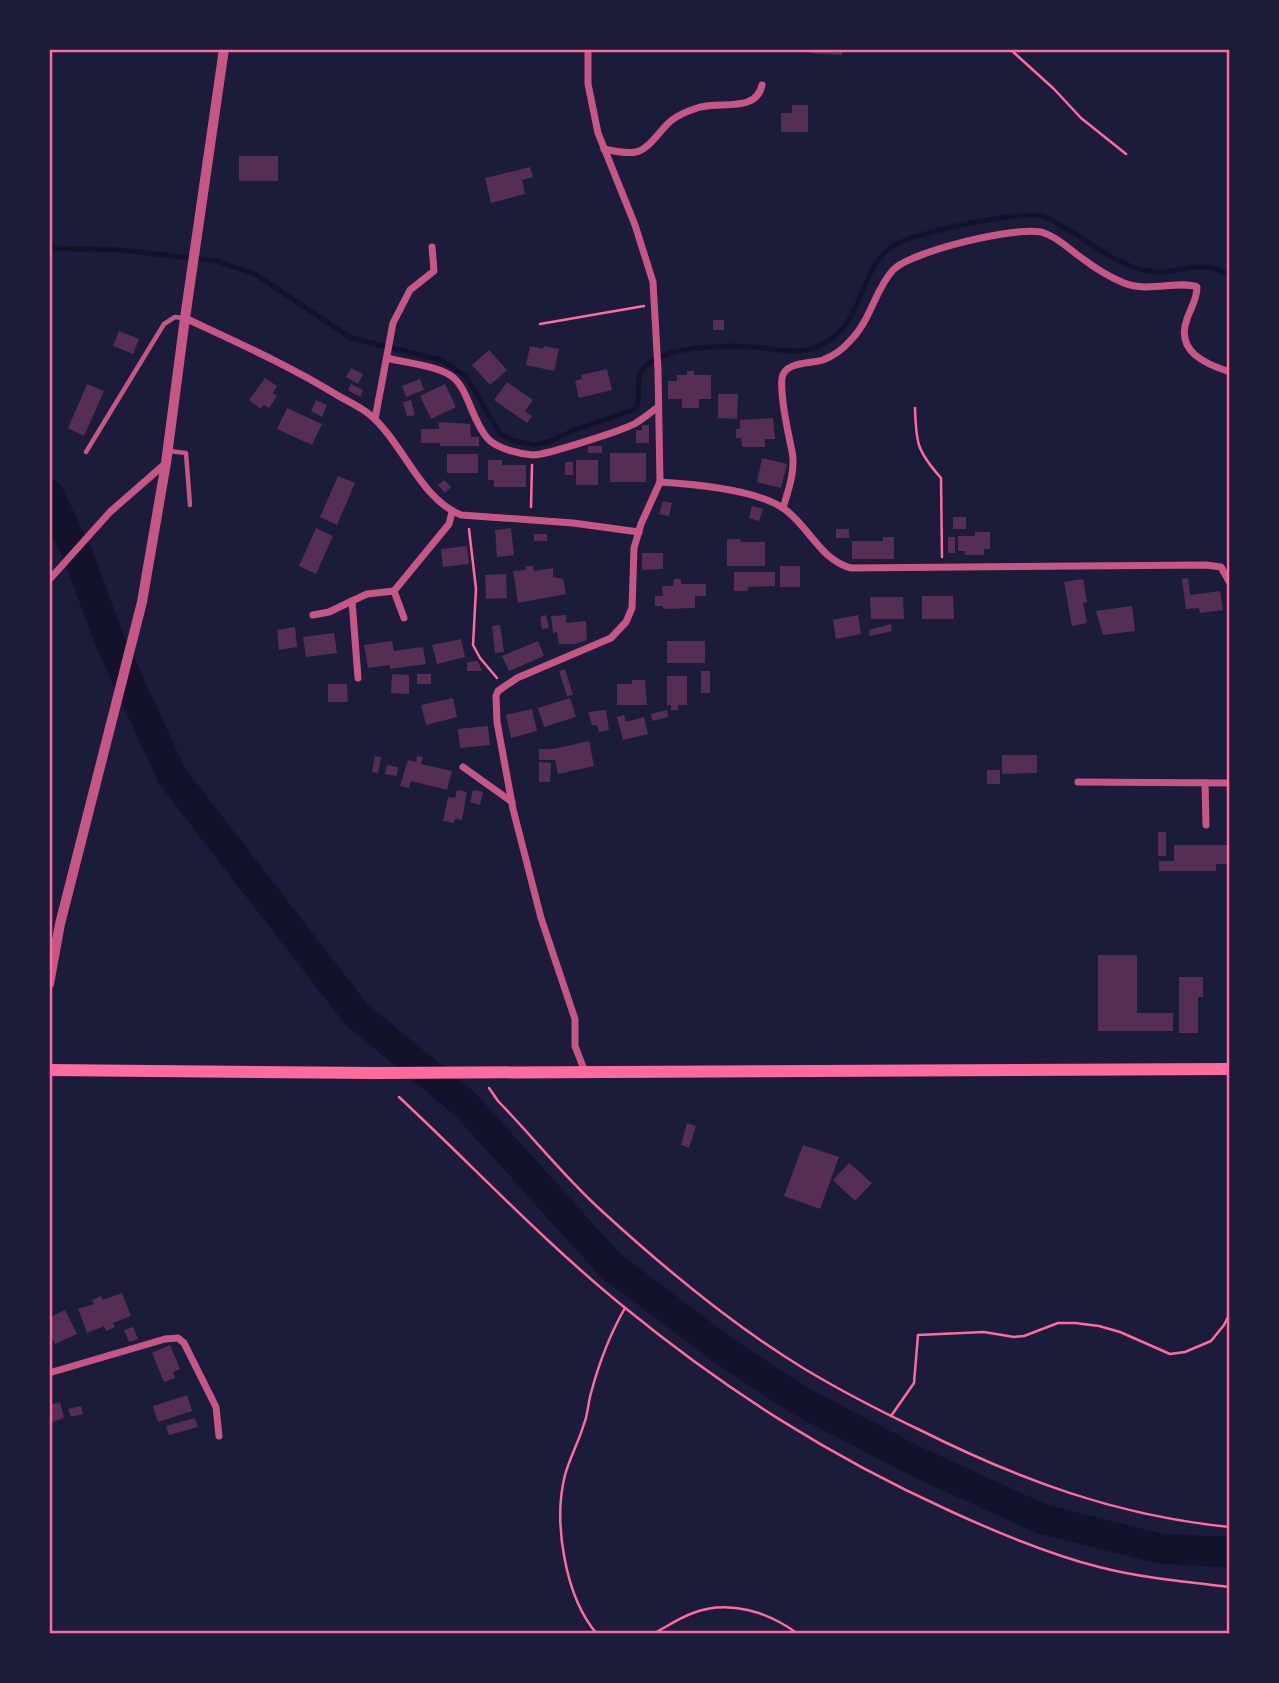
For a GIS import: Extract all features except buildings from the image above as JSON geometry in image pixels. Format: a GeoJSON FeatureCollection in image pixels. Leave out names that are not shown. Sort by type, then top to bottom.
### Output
{"type":"FeatureCollection","features":[{"type":"Feature","properties":{"kind":"main road"},"geometry":{"type":"LineString","coordinates":[[49,1070],[376,1073],[1230,1069]]}},
{"type":"Feature","properties":{"kind":"street"},"geometry":{"type":"LineString","coordinates":[[49,984],[60,924],[142,602],[168,451],[224,49]]}},
{"type":"Feature","properties":{"kind":"street"},"geometry":{"type":"LineString","coordinates":[[584,1072],[575,1046],[575,1019],[541,918],[512,802],[497,722],[496,696],[503,686],[517,678],[611,638],[619,631],[632,608],[632,562],[639,532],[660,482],[653,282],[635,225],[604,149],[592,108],[588,84],[588,49]]}},
{"type":"Feature","properties":{"kind":"street"},"geometry":{"type":"LineString","coordinates":[[604,149],[629,152],[641,150],[671,120],[682,113],[703,106],[743,104],[755,99],[762,85]]}},
{"type":"Feature","properties":{"kind":"street"},"geometry":{"type":"LineString","coordinates":[[783,508],[791,483],[792,464],[782,377],[786,370],[836,354],[864,326],[893,270],[908,259],[933,251],[1006,232],[1030,230],[1044,233],[1125,284],[1157,288],[1190,284],[1197,288],[1197,300],[1185,323],[1186,346],[1191,354],[1214,367],[1230,372]]}},
{"type":"Feature","properties":{"kind":"street"},"geometry":{"type":"LineString","coordinates":[[375,419],[393,323],[410,290],[434,271],[432,247]]}},
{"type":"Feature","properties":{"kind":"street"},"geometry":{"type":"LineString","coordinates":[[185,318],[297,370],[366,411],[386,429],[433,496],[452,512],[639,532]]}},
{"type":"Feature","properties":{"kind":"street"},"geometry":{"type":"LineString","coordinates":[[387,355],[452,377],[463,391],[475,420],[490,441],[532,455],[548,453],[635,424],[658,407]]}},
{"type":"Feature","properties":{"kind":"street"},"geometry":{"type":"LineString","coordinates":[[49,580],[110,512],[166,463]]}},
{"type":"Feature","properties":{"kind":"street"},"geometry":{"type":"LineString","coordinates":[[660,482],[757,496],[783,508],[831,561],[850,568],[1221,567],[1230,583]]}},
{"type":"Feature","properties":{"kind":"street"},"geometry":{"type":"LineString","coordinates":[[313,615],[329,612],[367,594],[394,591],[449,524],[452,512]]}},
{"type":"Feature","properties":{"kind":"street"},"geometry":{"type":"LineString","coordinates":[[1217,567],[1230,562]]}},
{"type":"Feature","properties":{"kind":"street"},"geometry":{"type":"LineString","coordinates":[[394,591],[404,618]]}},
{"type":"Feature","properties":{"kind":"street"},"geometry":{"type":"LineString","coordinates":[[352,601],[358,678]]}},
{"type":"Feature","properties":{"kind":"street"},"geometry":{"type":"LineString","coordinates":[[463,767],[512,802]]}},
{"type":"Feature","properties":{"kind":"street"},"geometry":{"type":"LineString","coordinates":[[1078,782],[1230,783]]}},
{"type":"Feature","properties":{"kind":"street"},"geometry":{"type":"LineString","coordinates":[[1205,783],[1206,825]]}},
{"type":"Feature","properties":{"kind":"street"},"geometry":{"type":"LineString","coordinates":[[49,1373],[165,1339],[178,1338],[184,1343],[216,1407],[219,1436]]}},
{"type":"Feature","properties":{"kind":"lane"},"geometry":{"type":"LineString","coordinates":[[86,452],[164,324],[175,317],[185,318]]}},
{"type":"Feature","properties":{"kind":"lane"},"geometry":{"type":"LineString","coordinates":[[168,451],[186,453],[190,505]]}},
{"type":"Feature","properties":{"kind":"path"},"geometry":{"type":"LineString","coordinates":[[1010,49],[1081,118],[1126,154]]}},
{"type":"Feature","properties":{"kind":"path"},"geometry":{"type":"LineString","coordinates":[[540,324],[654,304]]}},
{"type":"Feature","properties":{"kind":"path"},"geometry":{"type":"LineString","coordinates":[[915,408],[916,438],[924,458],[942,478],[942,567]]}},
{"type":"Feature","properties":{"kind":"path"},"geometry":{"type":"LineString","coordinates":[[530,520],[532,455]]}},
{"type":"Feature","properties":{"kind":"path"},"geometry":{"type":"LineString","coordinates":[[469,515],[469,540],[476,589],[473,645],[503,686]]}},
{"type":"Feature","properties":{"kind":"path"},"geometry":{"type":"LineString","coordinates":[[478,1072],[498,1101],[573,1183],[664,1265],[719,1309],[800,1366],[852,1397],[973,1457],[1043,1486],[1118,1509],[1180,1522],[1230,1527]]}},
{"type":"Feature","properties":{"kind":"path"},"geometry":{"type":"LineString","coordinates":[[399,1097],[526,1219],[625,1308],[746,1399],[824,1447],[913,1495],[988,1529],[1060,1556],[1100,1567],[1169,1580],[1230,1587]]}},
{"type":"Feature","properties":{"kind":"path"},"geometry":{"type":"LineString","coordinates":[[597,1634],[587,1621],[572,1591],[562,1538],[562,1506],[565,1476],[585,1423],[595,1377],[625,1308]]}},
{"type":"Feature","properties":{"kind":"path"},"geometry":{"type":"LineString","coordinates":[[891,1416],[914,1383],[918,1335],[984,1332],[1014,1337],[1058,1323],[1075,1323],[1109,1329],[1170,1354],[1185,1353],[1211,1341],[1230,1313]]}},
{"type":"Feature","properties":{"kind":"path"},"geometry":{"type":"LineString","coordinates":[[653,1634],[693,1613],[713,1608],[743,1609],[759,1613],[778,1620],[798,1634]]}},
{"type":"Feature","properties":{"kind":"waterway"},"geometry":{"type":"LineString","coordinates":[[49,248],[121,250],[217,261],[255,274],[351,338],[441,360],[466,376],[500,434],[514,441],[534,445],[635,409],[640,374],[652,361],[665,355],[695,348],[727,346],[794,351],[817,347],[833,338],[844,326],[853,313],[872,271],[891,247],[942,229],[992,219],[1034,215],[1058,223],[1108,255],[1134,267],[1160,272],[1207,267],[1230,275]]}},
{"type":"Feature","properties":{"kind":"waterway"},"geometry":{"type":"LineString","coordinates":[[49,495],[78,555],[109,639],[172,776],[356,1014],[466,1105],[610,1265],[730,1355],[802,1402],[917,1462],[1042,1519],[1161,1549],[1230,1552]]}}]}
